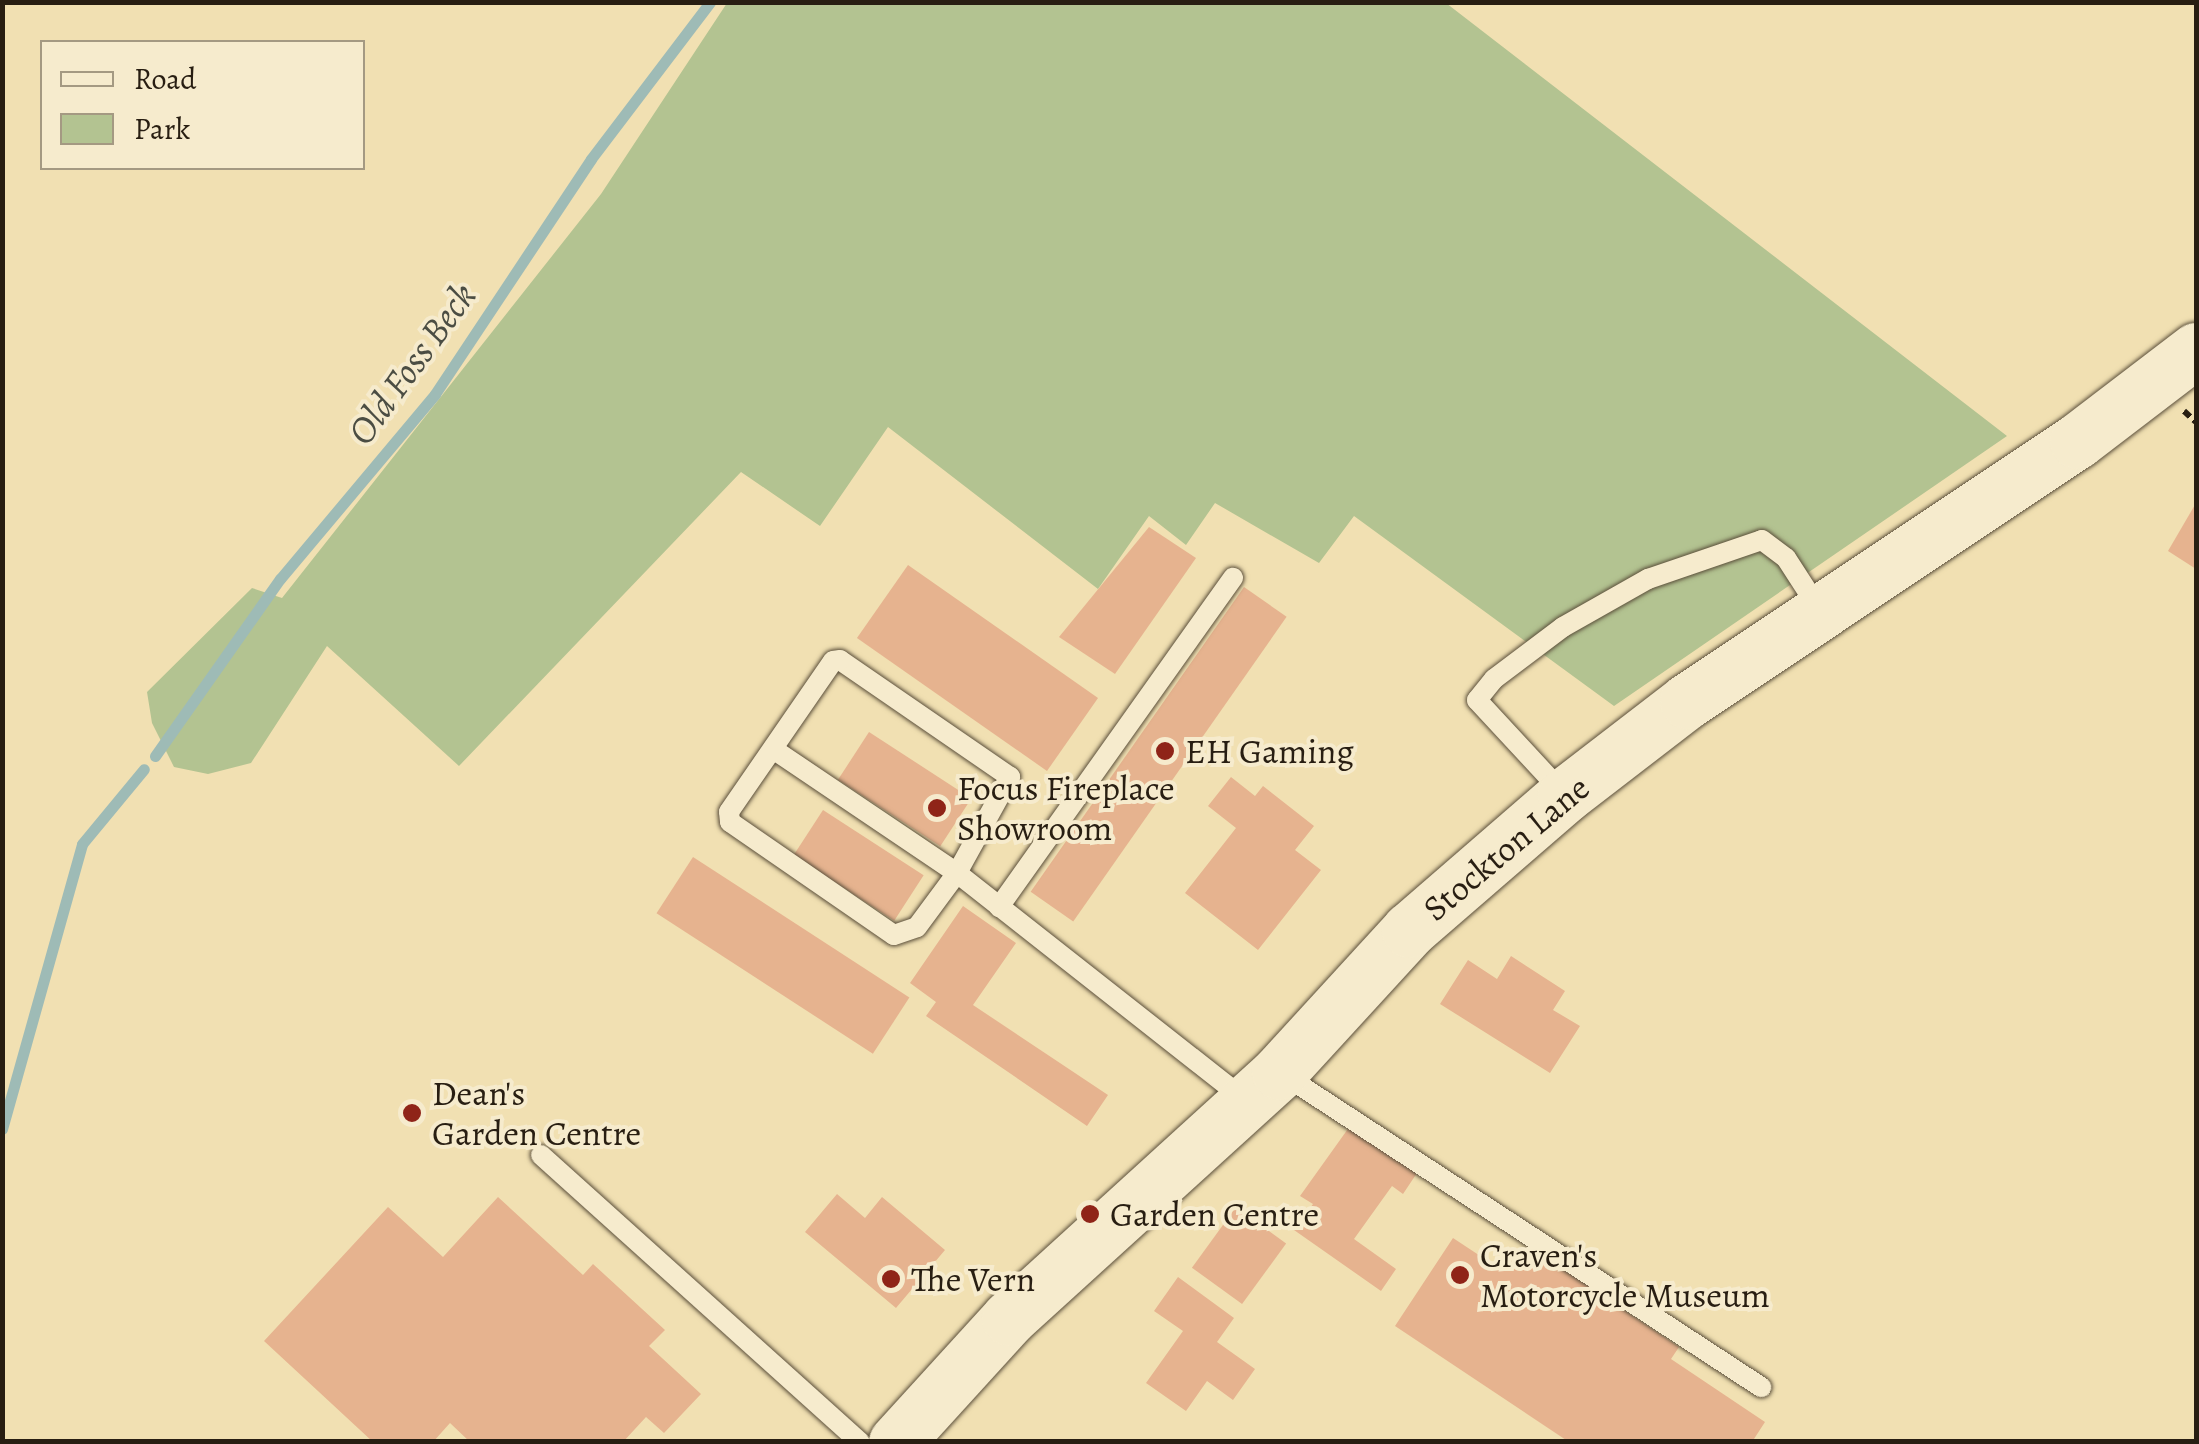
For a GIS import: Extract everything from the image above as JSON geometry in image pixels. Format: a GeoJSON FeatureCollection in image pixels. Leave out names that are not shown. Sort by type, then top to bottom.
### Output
{"type":"FeatureCollection","features":[{"type":"Feature","properties":{"kind":"street","name":"Stockton Lane"},"geometry":{"type":"LineString","coordinates":[[896,1442],[1009,1318],[1263,1087],[1409,930],[1565,795],[1686,701],[2077,441],[2196,350]]}},
{"type":"Feature","properties":{"kind":"lane"},"geometry":{"type":"LineString","coordinates":[[1565,795],[1476,700],[1563,626],[1648,580],[1762,540],[1786,558],[1822,613]]}},
{"type":"Feature","properties":{"kind":"lane"},"geometry":{"type":"LineString","coordinates":[[1000,907],[1233,578]]}},
{"type":"Feature","properties":{"kind":"lane"},"geometry":{"type":"LineString","coordinates":[[840,660],[1010,776],[956,873],[918,926],[894,935],[730,822],[729,812],[832,661],[840,660]]}},
{"type":"Feature","properties":{"kind":"lane"},"geometry":{"type":"LineString","coordinates":[[773,748],[1263,1087],[1761,1387]]}},
{"type":"Feature","properties":{"kind":"lane"},"geometry":{"type":"LineString","coordinates":[[541,1155],[860,1442]]}},
{"type":"Feature","properties":{"kind":"green space"},"geometry":{"type":"Polygon","coordinates":[[[727,3],[1446,3],[2007,436],[1614,706],[1354,516],[1319,563],[1215,503],[1186,545],[1149,516],[1098,589],[888,427],[820,526],[741,472],[459,766],[327,646],[251,763],[208,774],[174,767],[152,723],[147,692],[252,588],[282,598],[601,194],[727,3]]]}},
{"type":"Feature","properties":{"kind":"building"},"geometry":{"type":"Polygon","coordinates":[[[2196,503],[2196,569],[2168,551],[2196,503]]]}},
{"type":"Feature","properties":{"kind":"building"},"geometry":{"type":"Polygon","coordinates":[[[1149,527],[1196,558],[1115,674],[1059,637],[1149,527]]]}},
{"type":"Feature","properties":{"kind":"building"},"geometry":{"type":"Polygon","coordinates":[[[908,565],[1098,698],[1047,771],[857,638],[908,565]]]}},
{"type":"Feature","properties":{"kind":"building"},"geometry":{"type":"Polygon","coordinates":[[[1244,587],[1287,617],[1073,922],[1031,892],[1244,587]]]}},
{"type":"Feature","properties":{"kind":"building"},"geometry":{"type":"Polygon","coordinates":[[[869,732],[971,798],[940,846],[838,780],[869,732]]]}},
{"type":"Feature","properties":{"kind":"building"},"geometry":{"type":"Polygon","coordinates":[[[1231,777],[1255,796],[1263,786],[1314,826],[1295,850],[1321,870],[1258,950],[1185,893],[1236,828],[1208,806],[1231,777]]]}},
{"type":"Feature","properties":{"kind":"building"},"geometry":{"type":"Polygon","coordinates":[[[823,810],[924,875],[894,921],[794,855],[823,810]]]}},
{"type":"Feature","properties":{"kind":"building"},"geometry":{"type":"Polygon","coordinates":[[[693,857],[909,998],[873,1054],[657,913],[693,857]]]}},
{"type":"Feature","properties":{"kind":"building"},"geometry":{"type":"Polygon","coordinates":[[[963,906],[1016,943],[973,1005],[1108,1095],[1087,1126],[926,1016],[936,1002],[910,983],[963,906]]]}},
{"type":"Feature","properties":{"kind":"building"},"geometry":{"type":"Polygon","coordinates":[[[1511,956],[1565,991],[1553,1010],[1580,1026],[1550,1073],[1440,1004],[1468,960],[1497,979],[1511,956]]]}},
{"type":"Feature","properties":{"kind":"building"},"geometry":{"type":"Polygon","coordinates":[[[1350,1126],[1417,1173],[1403,1194],[1392,1186],[1354,1239],[1396,1269],[1381,1291],[1294,1230],[1313,1204],[1300,1196],[1350,1126]]]}},
{"type":"Feature","properties":{"kind":"building","name":"The Vern"},"geometry":{"type":"Polygon","coordinates":[[[837,1194],[865,1218],[882,1197],[945,1250],[896,1308],[805,1232],[837,1194]]]}},
{"type":"Feature","properties":{"kind":"building"},"geometry":{"type":"Polygon","coordinates":[[[498,1197],[583,1275],[593,1264],[665,1330],[649,1346],[701,1394],[664,1433],[646,1417],[623,1442],[470,1442],[450,1423],[433,1442],[373,1442],[264,1341],[388,1207],[443,1257],[498,1197]]]}},
{"type":"Feature","properties":{"kind":"building"},"geometry":{"type":"Polygon","coordinates":[[[1236,1207],[1286,1243],[1242,1304],[1192,1268],[1236,1207]]]}},
{"type":"Feature","properties":{"kind":"building"},"geometry":{"type":"Polygon","coordinates":[[[1453,1238],[1503,1271],[1510,1261],[1543,1256],[1679,1347],[1671,1359],[1765,1422],[1752,1442],[1569,1442],[1395,1326],[1453,1238]]]}},
{"type":"Feature","properties":{"kind":"building"},"geometry":{"type":"Polygon","coordinates":[[[1178,1277],[1234,1318],[1217,1342],[1255,1369],[1233,1400],[1207,1381],[1186,1411],[1146,1383],[1183,1331],[1154,1311],[1178,1277]]]}},
{"type":"Feature","properties":{"kind":"waterway","name":"Old Foss Beck"},"geometry":{"type":"LineString","coordinates":[[155,756],[280,579],[435,394],[591,159],[710,2]]}},
{"type":"Feature","properties":{"kind":"waterway","name":"Old Foss Beck"},"geometry":{"type":"LineString","coordinates":[[2,1129],[82,844],[144,769]]}},
{"type":"Feature","properties":{"kind":"place","name":"EH Gaming"},"geometry":{"type":"Point","coordinates":[1165,751]}},
{"type":"Feature","properties":{"kind":"place","name":"Focus Fireplace Showroom"},"geometry":{"type":"Point","coordinates":[937,808]}},
{"type":"Feature","properties":{"kind":"place","name":"Dean's Garden Centre"},"geometry":{"type":"Point","coordinates":[412,1113]}},
{"type":"Feature","properties":{"kind":"place","name":"Garden Centre"},"geometry":{"type":"Point","coordinates":[1090,1214]}},
{"type":"Feature","properties":{"kind":"place","name":"Craven's Motorcycle Museum"},"geometry":{"type":"Point","coordinates":[1460,1275]}},
{"type":"Feature","properties":{"kind":"place","name":"The Vern"},"geometry":{"type":"Point","coordinates":[891,1279]}}]}
